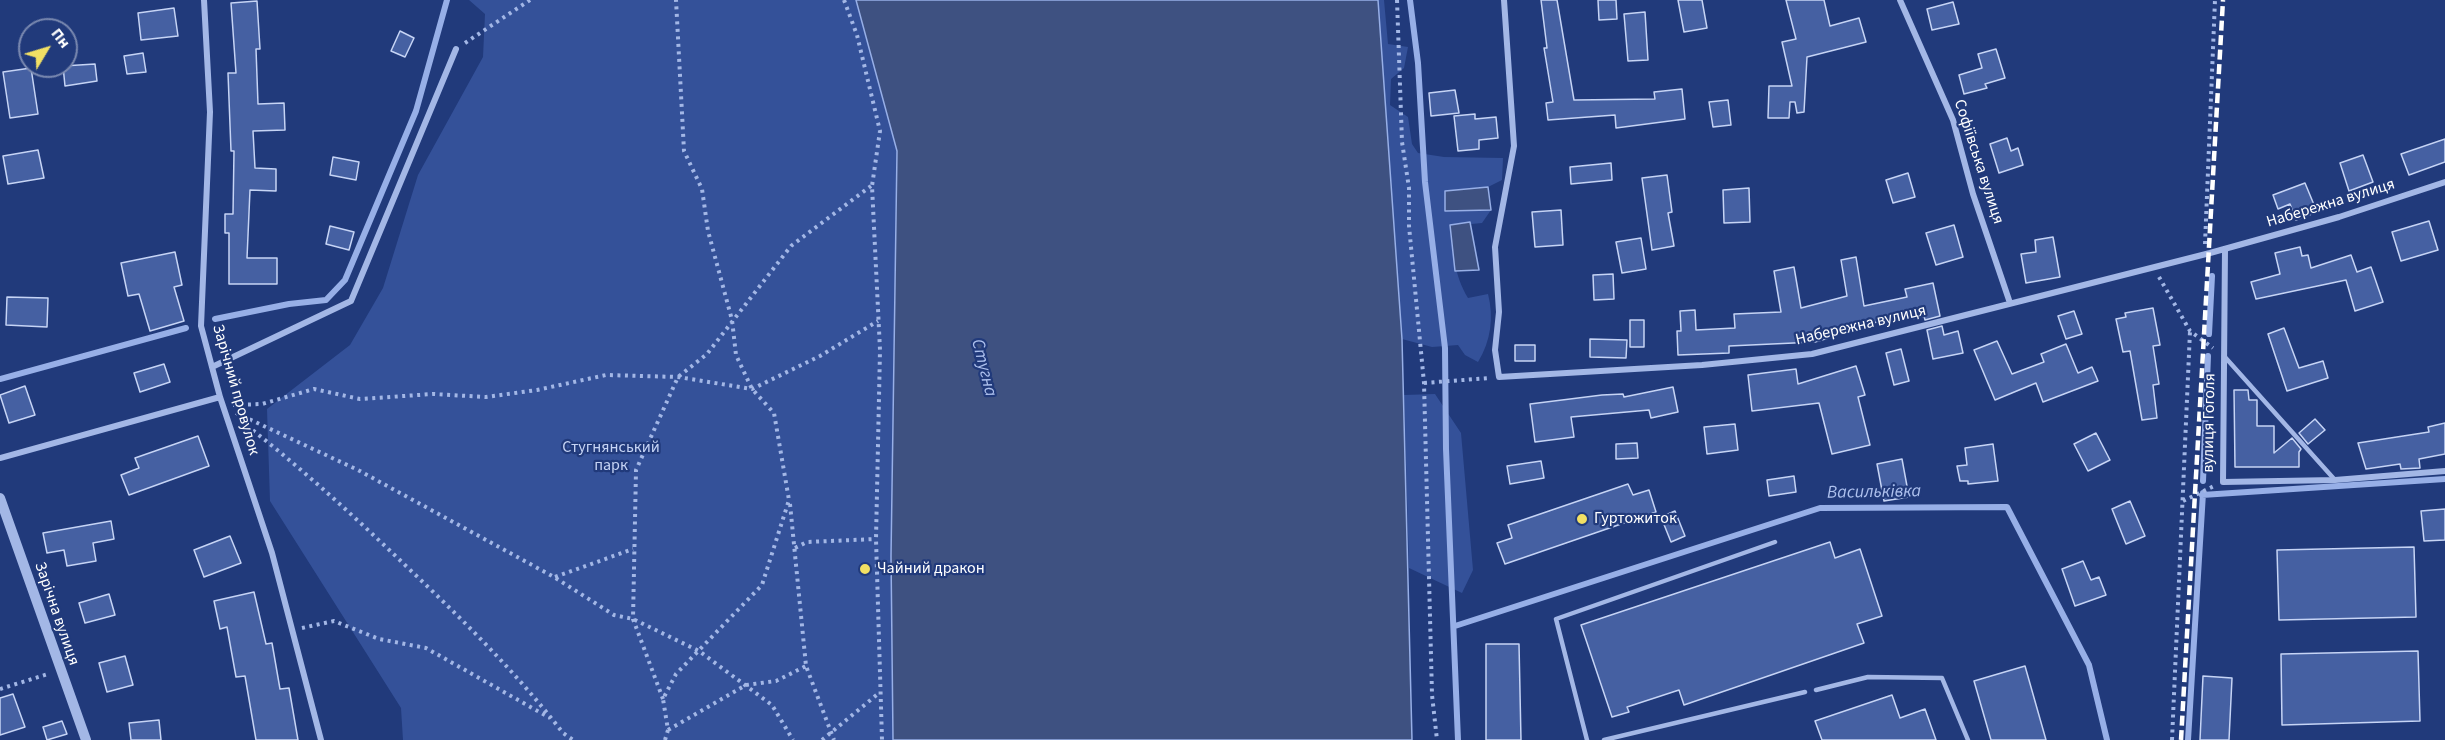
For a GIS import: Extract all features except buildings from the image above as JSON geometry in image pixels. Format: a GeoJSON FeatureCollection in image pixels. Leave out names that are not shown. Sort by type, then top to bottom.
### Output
{"type":"FeatureCollection","features":[{"type":"Feature","properties":{"kind":"street","name":"Зарічний провулок"},"geometry":{"type":"LineString","coordinates":[[204,0],[210,112],[201,326],[220,397],[272,553],[321,740]]}},
{"type":"Feature","properties":{"kind":"street"},"geometry":{"type":"LineString","coordinates":[[1499,377],[1495,350],[1499,312],[1495,247],[1514,146],[1504,0]]}},
{"type":"Feature","properties":{"kind":"street","name":"Софіївська вулиця"},"geometry":{"type":"LineString","coordinates":[[1900,0],[1953,120],[1973,194],[2010,303]]}},
{"type":"Feature","properties":{"kind":"street"},"geometry":{"type":"LineString","coordinates":[[212,367],[351,301],[456,49]]}},
{"type":"Feature","properties":{"kind":"street","name":"Набережна вулиця"},"geometry":{"type":"LineString","coordinates":[[1499,377],[1702,365],[1812,354],[2225,249],[2340,217],[2445,182]]}},
{"type":"Feature","properties":{"kind":"street","name":"вулиця Гоголя"},"geometry":{"type":"LineString","coordinates":[[2225,249],[2223,482],[2335,480],[2445,471]]}},
{"type":"Feature","properties":{"kind":"street"},"geometry":{"type":"LineString","coordinates":[[0,458],[220,397]]}},
{"type":"Feature","properties":{"kind":"street","name":"Зарічна вулиця"},"geometry":{"type":"LineString","coordinates":[[0,498],[86,740]]}},
{"type":"Feature","properties":{"kind":"lane"},"geometry":{"type":"LineString","coordinates":[[2224,356],[2335,480]]}},
{"type":"Feature","properties":{"kind":"lane"},"geometry":{"type":"LineString","coordinates":[[1587,740],[1556,619],[1775,542]]}},
{"type":"Feature","properties":{"kind":"lane"},"geometry":{"type":"LineString","coordinates":[[1816,690],[1868,677],[1942,678],[1968,740]]}},
{"type":"Feature","properties":{"kind":"lane"},"geometry":{"type":"LineString","coordinates":[[1604,740],[1805,692]]}},
{"type":"Feature","properties":{"kind":"path"},"geometry":{"type":"LineString","coordinates":[[456,49],[530,0]]}},
{"type":"Feature","properties":{"kind":"path"},"geometry":{"type":"LineString","coordinates":[[676,0],[684,152],[702,189],[708,231],[732,320],[736,356],[752,389],[774,413],[789,500],[806,666],[834,740]]}},
{"type":"Feature","properties":{"kind":"path"},"geometry":{"type":"LineString","coordinates":[[844,0],[857,35],[880,130],[872,186],[880,350],[876,539],[882,740]]}},
{"type":"Feature","properties":{"kind":"path"},"geometry":{"type":"LineString","coordinates":[[1397,0],[1402,142],[1424,383],[1432,696],[1437,740]]}},
{"type":"Feature","properties":{"kind":"path"},"geometry":{"type":"LineString","coordinates":[[2204,254],[2215,0]]}},
{"type":"Feature","properties":{"kind":"path"},"geometry":{"type":"LineString","coordinates":[[665,740],[668,730],[663,699],[633,619],[636,470],[678,376],[706,354],[791,246],[872,186]]}},
{"type":"Feature","properties":{"kind":"path"},"geometry":{"type":"LineString","coordinates":[[2153,267],[2190,331],[2224,356]]}},
{"type":"Feature","properties":{"kind":"path"},"geometry":{"type":"LineString","coordinates":[[224,406],[262,404],[314,389],[360,399],[433,394],[486,397],[537,390],[606,375],[678,376],[752,389],[820,356],[878,321]]}},
{"type":"Feature","properties":{"kind":"path"},"geometry":{"type":"LineString","coordinates":[[2172,740],[2190,331]]}},
{"type":"Feature","properties":{"kind":"path"},"geometry":{"type":"LineString","coordinates":[[1424,383],[1499,377]]}},
{"type":"Feature","properties":{"kind":"path"},"geometry":{"type":"LineString","coordinates":[[224,406],[358,470],[554,577],[614,615],[633,619],[699,651],[772,705],[793,740]]}},
{"type":"Feature","properties":{"kind":"path"},"geometry":{"type":"LineString","coordinates":[[224,406],[296,463],[436,594],[516,674],[573,740]]}},
{"type":"Feature","properties":{"kind":"path"},"geometry":{"type":"LineString","coordinates":[[2183,501],[2223,482]]}},
{"type":"Feature","properties":{"kind":"path"},"geometry":{"type":"LineString","coordinates":[[663,699],[676,674],[762,585],[789,500]]}},
{"type":"Feature","properties":{"kind":"path"},"geometry":{"type":"LineString","coordinates":[[795,548],[807,542],[876,539]]}},
{"type":"Feature","properties":{"kind":"path"},"geometry":{"type":"LineString","coordinates":[[554,577],[633,549]]}},
{"type":"Feature","properties":{"kind":"path"},"geometry":{"type":"LineString","coordinates":[[292,630],[334,621],[380,639],[426,648],[554,720]]}},
{"type":"Feature","properties":{"kind":"path"},"geometry":{"type":"LineString","coordinates":[[668,730],[746,685],[776,681],[806,666]]}},
{"type":"Feature","properties":{"kind":"path"},"geometry":{"type":"LineString","coordinates":[[0,689],[60,670]]}},
{"type":"Feature","properties":{"kind":"path"},"geometry":{"type":"LineString","coordinates":[[822,740],[880,693]]}},
{"type":"Feature","properties":{"kind":"green space","name":"Стугнянський парк"},"geometry":{"type":"Polygon","coordinates":[[[469,0],[856,0],[897,151],[891,556],[893,740],[403,740],[401,708],[270,501],[267,409],[350,345],[383,288],[418,175],[483,57],[485,14],[469,0]]]}},
{"type":"Feature","properties":{"kind":"green space"},"geometry":{"type":"Polygon","coordinates":[[[1353,0],[1384,0],[1388,44],[1408,47],[1404,68],[1391,79],[1390,105],[1408,117],[1412,144],[1418,153],[1444,157],[1503,158],[1502,180],[1488,187],[1445,191],[1445,211],[1491,210],[1482,223],[1450,226],[1455,263],[1463,289],[1468,298],[1488,294],[1490,303],[1491,320],[1488,337],[1478,362],[1465,355],[1458,345],[1432,347],[1402,339],[1371,220],[1353,0]]]}},
{"type":"Feature","properties":{"kind":"green space"},"geometry":{"type":"Polygon","coordinates":[[[1435,394],[1461,433],[1473,570],[1462,593],[1409,568],[1404,395],[1435,394]]]}},
{"type":"Feature","properties":{"kind":"water","name":"Стугна"},"geometry":{"type":"Polygon","coordinates":[[[856,0],[1378,0],[1402,339],[1412,740],[893,740],[891,556],[897,151],[856,0]]]}},
{"type":"Feature","properties":{"kind":"water"},"geometry":{"type":"Polygon","coordinates":[[[1488,187],[1491,210],[1445,211],[1445,191],[1488,187]]]}},
{"type":"Feature","properties":{"kind":"water"},"geometry":{"type":"Polygon","coordinates":[[[1470,222],[1479,270],[1455,271],[1450,225],[1470,222]]]}},
{"type":"Feature","properties":{"kind":"waterway"},"geometry":{"type":"LineString","coordinates":[[215,319],[289,304],[326,300],[345,280],[416,111],[447,0]]}},
{"type":"Feature","properties":{"kind":"waterway"},"geometry":{"type":"LineString","coordinates":[[1410,0],[1418,63],[1425,182],[1445,348],[1446,449],[1458,740]]}},
{"type":"Feature","properties":{"kind":"waterway"},"geometry":{"type":"LineString","coordinates":[[2209,334],[2212,276]]}},
{"type":"Feature","properties":{"kind":"waterway"},"geometry":{"type":"LineString","coordinates":[[0,379],[186,328]]}},
{"type":"Feature","properties":{"kind":"waterway"},"geometry":{"type":"LineString","coordinates":[[2203,481],[2208,356]]}},
{"type":"Feature","properties":{"kind":"waterway"},"geometry":{"type":"LineString","coordinates":[[2202,495],[2445,479]]}},
{"type":"Feature","properties":{"kind":"waterway"},"geometry":{"type":"LineString","coordinates":[[2188,740],[2203,493]]}},
{"type":"Feature","properties":{"kind":"waterway","name":"Васильківка"},"geometry":{"type":"LineString","coordinates":[[1455,626],[1820,508],[2007,507],[2089,665],[2107,740]]}},
{"type":"Feature","properties":{"kind":"railway"},"geometry":{"type":"LineString","coordinates":[[2181,740],[2223,0]]}},
{"type":"Feature","properties":{"kind":"place","name":"Гуртожиток"},"geometry":{"type":"Point","coordinates":[1582,519]}},
{"type":"Feature","properties":{"kind":"place","name":"Чайний дракон"},"geometry":{"type":"Point","coordinates":[865,569]}}]}
